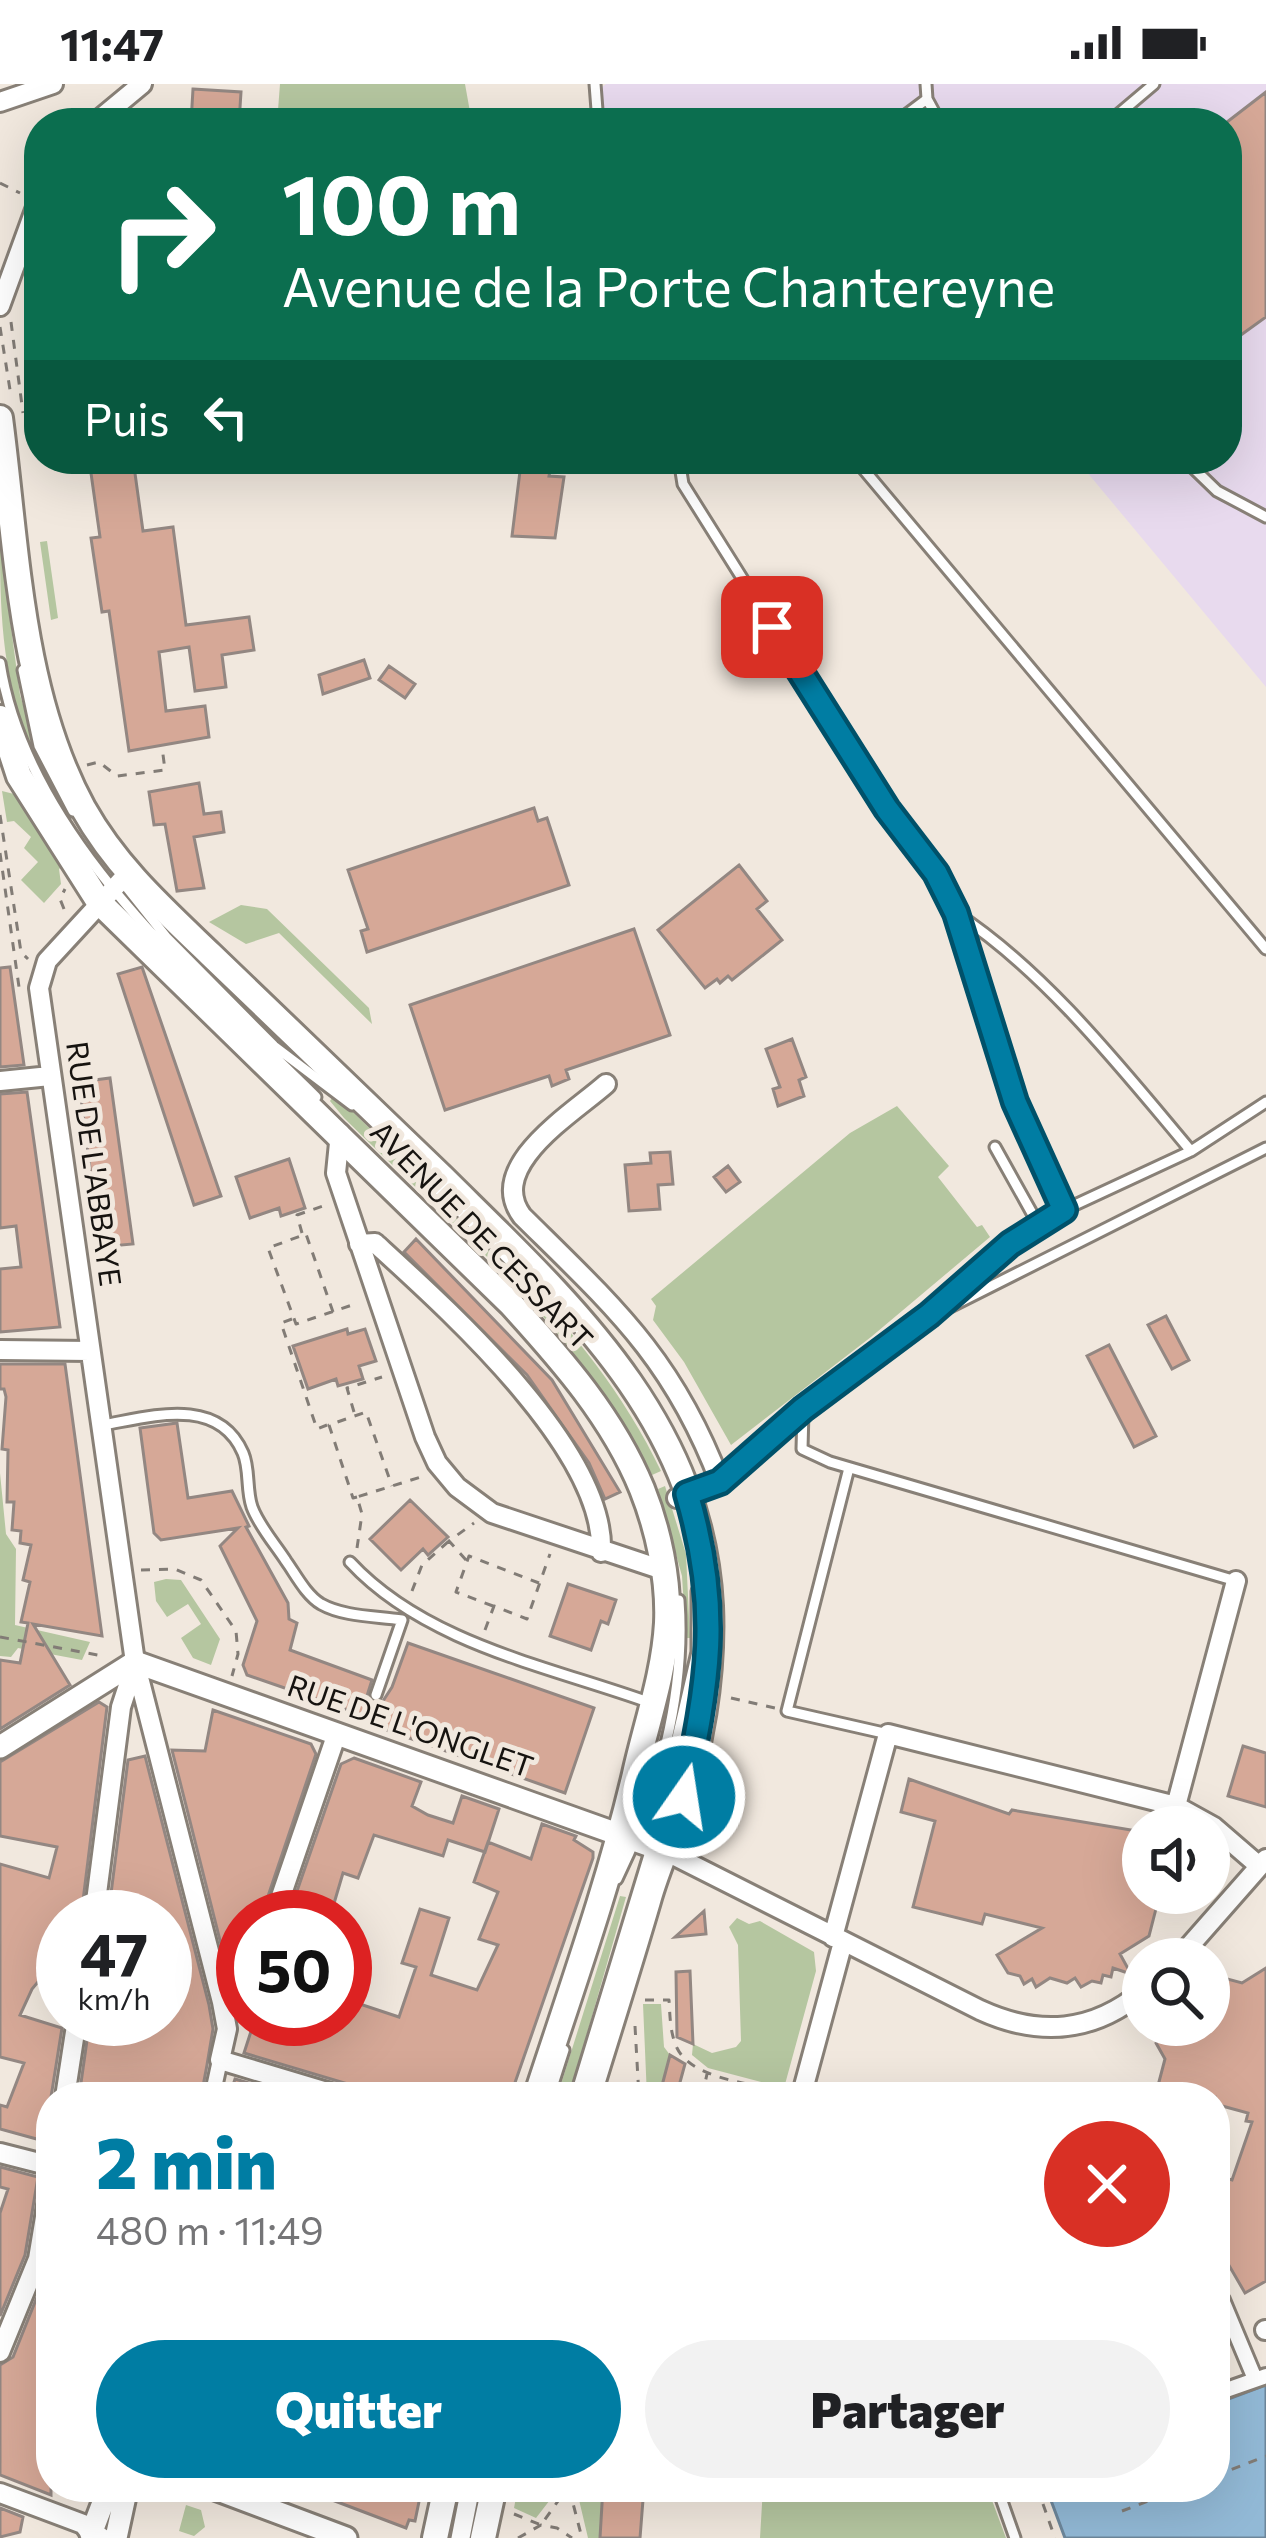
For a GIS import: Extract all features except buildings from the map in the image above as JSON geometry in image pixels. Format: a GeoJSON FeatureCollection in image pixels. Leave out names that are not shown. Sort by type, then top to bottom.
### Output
{"type":"FeatureCollection","features":[{"type":"Feature","properties":{"kind":"main road"},"geometry":{"type":"LineString","coordinates":[[12,412],[44,720],[115,886]]}},
{"type":"Feature","properties":{"kind":"main road"},"geometry":{"type":"LineString","coordinates":[[0,718],[29,794],[115,886]]}},
{"type":"Feature","properties":{"kind":"main road","name":"AVENUE DE CESSART"},"geometry":{"type":"LineString","coordinates":[[115,886],[164,914],[345,1082],[572,1306],[647,1406],[706,1567],[710,1648],[695,1748],[643,1842]]}},
{"type":"Feature","properties":{"kind":"main road","name":"AVENUE DE CESSART"},"geometry":{"type":"LineString","coordinates":[[115,886],[340,1133],[511,1304],[572,1372],[610,1429],[641,1488],[663,1570],[667,1621],[653,1704],[643,1842]]}},
{"type":"Feature","properties":{"kind":"main road"},"geometry":{"type":"LineString","coordinates":[[542,2082],[643,1842]]}},
{"type":"Feature","properties":{"kind":"main road"},"geometry":{"type":"LineString","coordinates":[[591,2082],[643,1842]]}},
{"type":"Feature","properties":{"kind":"main road"},"geometry":{"type":"LineString","coordinates":[[435,2538],[443,2502]]}},
{"type":"Feature","properties":{"kind":"main road"},"geometry":{"type":"LineString","coordinates":[[483,2538],[499,2502]]}},
{"type":"Feature","properties":{"kind":"street"},"geometry":{"type":"LineString","coordinates":[[2,101],[53,84]]}},
{"type":"Feature","properties":{"kind":"street"},"geometry":{"type":"LineString","coordinates":[[113,108],[142,84]]}},
{"type":"Feature","properties":{"kind":"street"},"geometry":{"type":"LineString","coordinates":[[8,306],[24,233]]}},
{"type":"Feature","properties":{"kind":"street"},"geometry":{"type":"LineString","coordinates":[[41,972],[115,886]]}},
{"type":"Feature","properties":{"kind":"street","name":"RUE DE L'ABBAYE"},"geometry":{"type":"LineString","coordinates":[[41,972],[50,1076],[135,1662],[216,1979]]}},
{"type":"Feature","properties":{"kind":"street"},"geometry":{"type":"LineString","coordinates":[[0,1081],[50,1076]]}},
{"type":"Feature","properties":{"kind":"street"},"geometry":{"type":"LineString","coordinates":[[606,1084],[524,1157],[514,1172],[512,1196],[523,1216],[642,1337],[677,1389],[720,1482]]}},
{"type":"Feature","properties":{"kind":"street"},"geometry":{"type":"LineString","coordinates":[[340,1133],[336,1172],[424,1437],[442,1470],[490,1512],[663,1570]]}},
{"type":"Feature","properties":{"kind":"street"},"geometry":{"type":"LineString","coordinates":[[359,1244],[375,1243],[402,1268],[493,1356],[539,1412],[586,1492],[602,1531],[601,1552]]}},
{"type":"Feature","properties":{"kind":"street"},"geometry":{"type":"LineString","coordinates":[[682,1496],[720,1482],[803,1409],[929,1315],[1010,1244]]}},
{"type":"Feature","properties":{"kind":"street"},"geometry":{"type":"LineString","coordinates":[[0,1350],[90,1351]]}},
{"type":"Feature","properties":{"kind":"street"},"geometry":{"type":"LineString","coordinates":[[799,2082],[888,1734],[1176,1806],[1236,1581]]}},
{"type":"Feature","properties":{"kind":"street"},"geometry":{"type":"LineString","coordinates":[[0,1747],[135,1662]]}},
{"type":"Feature","properties":{"kind":"street"},"geometry":{"type":"LineString","coordinates":[[97,1890],[121,1708],[135,1662]]}},
{"type":"Feature","properties":{"kind":"street","name":"RUE DE L'ONGLET"},"geometry":{"type":"LineString","coordinates":[[135,1662],[643,1842]]}},
{"type":"Feature","properties":{"kind":"street"},"geometry":{"type":"LineString","coordinates":[[283,1890],[337,1733]]}},
{"type":"Feature","properties":{"kind":"street"},"geometry":{"type":"LineString","coordinates":[[1196,1938],[1262,1862],[1230,1839]]}},
{"type":"Feature","properties":{"kind":"street"},"geometry":{"type":"LineString","coordinates":[[643,1842],[1000,2020],[1032,2028],[1067,2028],[1097,2020],[1122,2004]]}},
{"type":"Feature","properties":{"kind":"street"},"geometry":{"type":"LineString","coordinates":[[66,2082],[72,2046]]}},
{"type":"Feature","properties":{"kind":"street","name":"RUE DE L'ABBAYE"},"geometry":{"type":"LineString","coordinates":[[220,2060],[223,2046]]}},
{"type":"Feature","properties":{"kind":"street"},"geometry":{"type":"LineString","coordinates":[[215,2082],[220,2060],[294,2082]]}},
{"type":"Feature","properties":{"kind":"street"},"geometry":{"type":"LineString","coordinates":[[0,2153],[36,2162]]}},
{"type":"Feature","properties":{"kind":"street"},"geometry":{"type":"LineString","coordinates":[[0,2352],[36,2263]]}},
{"type":"Feature","properties":{"kind":"street"},"geometry":{"type":"LineString","coordinates":[[1230,2316],[1260,2377],[1230,2388]]}},
{"type":"Feature","properties":{"kind":"street"},"geometry":{"type":"LineString","coordinates":[[0,2493],[82,2524],[88,2537]]}},
{"type":"Feature","properties":{"kind":"street"},"geometry":{"type":"LineString","coordinates":[[88,2537],[103,2502]]}},
{"type":"Feature","properties":{"kind":"street"},"geometry":{"type":"LineString","coordinates":[[116,2538],[124,2502]]}},
{"type":"Feature","properties":{"kind":"street"},"geometry":{"type":"LineString","coordinates":[[250,2502],[346,2538]]}},
{"type":"Feature","properties":{"kind":"lane"},"geometry":{"type":"LineString","coordinates":[[926,84],[932,108]]}},
{"type":"Feature","properties":{"kind":"lane"},"geometry":{"type":"LineString","coordinates":[[1126,108],[1154,84]]}},
{"type":"Feature","properties":{"kind":"lane"},"geometry":{"type":"LineString","coordinates":[[915,108],[927,99]]}},
{"type":"Feature","properties":{"kind":"lane"},"geometry":{"type":"LineString","coordinates":[[681,474],[683,484],[887,809],[936,873],[956,913],[1015,1102],[1064,1210]]}},
{"type":"Feature","properties":{"kind":"lane"},"geometry":{"type":"LineString","coordinates":[[868,474],[1266,949]]}},
{"type":"Feature","properties":{"kind":"lane"},"geometry":{"type":"LineString","coordinates":[[1199,474],[1217,491],[1266,517]]}},
{"type":"Feature","properties":{"kind":"lane"},"geometry":{"type":"LineString","coordinates":[[0,500],[32,726],[62,795],[115,886],[274,1046],[351,1104],[591,1345],[647,1429],[682,1496]]}},
{"type":"Feature","properties":{"kind":"lane"},"geometry":{"type":"LineString","coordinates":[[0,663],[8,704],[27,756],[115,886],[190,973],[524,1302],[585,1372],[620,1424],[651,1484],[664,1522],[680,1624],[674,1702],[643,1842],[579,2082]]}},
{"type":"Feature","properties":{"kind":"lane"},"geometry":{"type":"LineString","coordinates":[[956,913],[1000,942],[1192,1151]]}},
{"type":"Feature","properties":{"kind":"lane"},"geometry":{"type":"LineString","coordinates":[[1010,1244],[1064,1210],[1192,1151],[1266,1102]]}},
{"type":"Feature","properties":{"kind":"lane"},"geometry":{"type":"LineString","coordinates":[[995,1147],[1038,1224]]}},
{"type":"Feature","properties":{"kind":"lane"},"geometry":{"type":"LineString","coordinates":[[929,1315],[964,1303],[1266,1148]]}},
{"type":"Feature","properties":{"kind":"lane"},"geometry":{"type":"LineString","coordinates":[[803,1409],[802,1449],[849,1468],[1236,1581]]}},
{"type":"Feature","properties":{"kind":"lane"},"geometry":{"type":"LineString","coordinates":[[100,1426],[174,1412],[191,1413],[220,1426],[244,1455],[251,1504],[258,1518],[307,1591],[321,1604],[346,1612],[404,1614],[653,1704]]}},
{"type":"Feature","properties":{"kind":"lane"},"geometry":{"type":"LineString","coordinates":[[849,1468],[787,1711],[888,1734]]}},
{"type":"Feature","properties":{"kind":"lane"},"geometry":{"type":"LineString","coordinates":[[350,1562],[404,1614]]}},
{"type":"Feature","properties":{"kind":"lane"},"geometry":{"type":"LineString","coordinates":[[376,1695],[404,1614]]}},
{"type":"Feature","properties":{"kind":"lane"},"geometry":{"type":"LineString","coordinates":[[554,2082],[613,1888],[643,1842]]}},
{"type":"Feature","properties":{"kind":"lane"},"geometry":{"type":"LineString","coordinates":[[461,2538],[468,2502]]}},
{"type":"Feature","properties":{"kind":"lane"},"geometry":{"type":"LineString","coordinates":[[1002,2502],[1015,2538]]}},
{"type":"Feature","properties":{"kind":"path"},"geometry":{"type":"LineString","coordinates":[[8,306],[12,412]]}},
{"type":"Feature","properties":{"kind":"path"},"geometry":{"type":"LineString","coordinates":[[0,327],[12,412]]}},
{"type":"Feature","properties":{"kind":"path"},"geometry":{"type":"LineString","coordinates":[[85,765],[99,762],[117,776],[165,770],[162,747]]}},
{"type":"Feature","properties":{"kind":"path"},"geometry":{"type":"LineString","coordinates":[[0,815],[21,952],[41,972]]}},
{"type":"Feature","properties":{"kind":"path"},"geometry":{"type":"LineString","coordinates":[[0,853],[19,988]]}},
{"type":"Feature","properties":{"kind":"path"},"geometry":{"type":"LineString","coordinates":[[60,899],[64,909]]}},
{"type":"Feature","properties":{"kind":"path"},"geometry":{"type":"LineString","coordinates":[[303,1235],[297,1215],[345,1198]]}},
{"type":"Feature","properties":{"kind":"path"},"geometry":{"type":"LineString","coordinates":[[333,1312],[306,1234],[268,1248],[296,1324],[333,1312],[376,1297]]}},
{"type":"Feature","properties":{"kind":"path"},"geometry":{"type":"LineString","coordinates":[[294,1319],[281,1323],[316,1429],[366,1412],[392,1486]]}},
{"type":"Feature","properties":{"kind":"path"},"geometry":{"type":"LineString","coordinates":[[355,1415],[347,1388],[401,1371]]}},
{"type":"Feature","properties":{"kind":"path"},"geometry":{"type":"LineString","coordinates":[[328,1425],[353,1498],[442,1470]]}},
{"type":"Feature","properties":{"kind":"path"},"geometry":{"type":"LineString","coordinates":[[350,1562],[358,1545],[362,1514],[356,1497]]}},
{"type":"Feature","properties":{"kind":"path"},"geometry":{"type":"LineString","coordinates":[[404,1614],[422,1565],[490,1512]]}},
{"type":"Feature","properties":{"kind":"path"},"geometry":{"type":"LineString","coordinates":[[539,1583],[469,1556],[456,1592],[526,1619],[556,1536]]}},
{"type":"Feature","properties":{"kind":"path"},"geometry":{"type":"LineString","coordinates":[[449,1541],[467,1562]]}},
{"type":"Feature","properties":{"kind":"path"},"geometry":{"type":"LineString","coordinates":[[121,1570],[175,1569],[201,1580],[239,1642],[225,1694]]}},
{"type":"Feature","properties":{"kind":"path"},"geometry":{"type":"LineString","coordinates":[[480,1643],[494,1606]]}},
{"type":"Feature","properties":{"kind":"path"},"geometry":{"type":"LineString","coordinates":[[0,1636],[135,1662]]}},
{"type":"Feature","properties":{"kind":"path"},"geometry":{"type":"LineString","coordinates":[[725,1697],[787,1711]]}},
{"type":"Feature","properties":{"kind":"path"},"geometry":{"type":"LineString","coordinates":[[635,1999],[668,2000],[679,2054],[707,2072],[747,2082]]}},
{"type":"Feature","properties":{"kind":"path"},"geometry":{"type":"LineString","coordinates":[[635,2022],[638,2082]]}},
{"type":"Feature","properties":{"kind":"path"},"geometry":{"type":"LineString","coordinates":[[705,2082],[707,2072]]}},
{"type":"Feature","properties":{"kind":"path"},"geometry":{"type":"LineString","coordinates":[[1230,2470],[1266,2456]]}},
{"type":"Feature","properties":{"kind":"path"},"geometry":{"type":"LineString","coordinates":[[505,2502],[525,2521],[557,2528],[572,2538]]}},
{"type":"Feature","properties":{"kind":"path"},"geometry":{"type":"LineString","coordinates":[[518,2538],[541,2525],[557,2502]]}},
{"type":"Feature","properties":{"kind":"path"},"geometry":{"type":"LineString","coordinates":[[572,2502],[582,2538]]}},
{"type":"Feature","properties":{"kind":"path"},"geometry":{"type":"LineString","coordinates":[[1042,2502],[1055,2538]]}},
{"type":"Feature","properties":{"kind":"path"},"geometry":{"type":"LineString","coordinates":[[1122,2511],[1146,2502]]}},
{"type":"Feature","properties":{"kind":"path"},"geometry":{"type":"LineString","coordinates":[[532,2528],[532,2538]]}},
{"type":"Feature","properties":{"kind":"shaded area"},"geometry":{"type":"Polygon","coordinates":[[[606,84],[1266,84],[1266,687],[1088,474],[1242,474],[1242,108],[603,108],[600,89],[606,84]]]}},
{"type":"Feature","properties":{"kind":"green space"},"geometry":{"type":"Polygon","coordinates":[[[280,84],[465,84],[469,108],[278,108],[280,84]]]}},
{"type":"Feature","properties":{"kind":"green space"},"geometry":{"type":"Polygon","coordinates":[[[47,541],[58,618],[51,620],[40,542],[47,541]]]}},
{"type":"Feature","properties":{"kind":"green space"},"geometry":{"type":"Polygon","coordinates":[[[0,545],[20,695],[38,752],[34,754],[5,651],[0,545]]]}},
{"type":"Feature","properties":{"kind":"green space"},"geometry":{"type":"Polygon","coordinates":[[[2,791],[18,795],[63,866],[59,869],[61,884],[44,903],[21,880],[38,862],[24,848],[31,837],[14,821],[7,822],[2,791]]]}},
{"type":"Feature","properties":{"kind":"green space"},"geometry":{"type":"Polygon","coordinates":[[[241,905],[267,909],[369,1008],[372,1024],[279,933],[246,944],[209,922],[241,905]]]}},
{"type":"Feature","properties":{"kind":"green space"},"geometry":{"type":"Polygon","coordinates":[[[332,1098],[351,1110],[480,1235],[562,1322],[632,1418],[661,1471],[652,1475],[590,1374],[553,1328],[344,1118],[332,1098]]]}},
{"type":"Feature","properties":{"kind":"green space"},"geometry":{"type":"Polygon","coordinates":[[[897,1106],[949,1166],[938,1177],[990,1237],[731,1445],[684,1362],[653,1320],[656,1306],[651,1299],[850,1133],[897,1106]]]}},
{"type":"Feature","properties":{"kind":"green space"},"geometry":{"type":"Polygon","coordinates":[[[0,1473],[6,1534],[16,1549],[15,1625],[90,1642],[82,1660],[18,1648],[11,1657],[0,1656],[0,1473]]]}},
{"type":"Feature","properties":{"kind":"green space"},"geometry":{"type":"Polygon","coordinates":[[[665,1486],[686,1554],[690,1638],[686,1638],[682,1576],[658,1489],[665,1486]]]}},
{"type":"Feature","properties":{"kind":"green space"},"geometry":{"type":"Polygon","coordinates":[[[181,1580],[220,1639],[211,1665],[193,1658],[181,1638],[201,1624],[188,1604],[167,1617],[156,1601],[154,1582],[181,1580]]]}},
{"type":"Feature","properties":{"kind":"green space"},"geometry":{"type":"Polygon","coordinates":[[[620,1896],[626,1897],[573,2082],[562,2082],[620,1896]]]}},
{"type":"Feature","properties":{"kind":"green space"},"geometry":{"type":"Polygon","coordinates":[[[737,1918],[749,1924],[760,1921],[814,1952],[816,1971],[786,2082],[761,2082],[708,2068],[692,2055],[693,2044],[712,2053],[736,2047],[741,2041],[738,1945],[729,1927],[737,1918]]]}},
{"type":"Feature","properties":{"kind":"green space"},"geometry":{"type":"Polygon","coordinates":[[[643,2004],[661,2004],[664,2047],[670,2055],[663,2082],[646,2082],[643,2004]]]}},
{"type":"Feature","properties":{"kind":"green space"},"geometry":{"type":"Polygon","coordinates":[[[515,2502],[548,2502],[536,2518],[514,2508],[515,2502]]]}},
{"type":"Feature","properties":{"kind":"green space"},"geometry":{"type":"Polygon","coordinates":[[[580,2502],[602,2502],[600,2538],[588,2538],[580,2502]]]}},
{"type":"Feature","properties":{"kind":"green space"},"geometry":{"type":"Polygon","coordinates":[[[762,2502],[993,2502],[1006,2538],[760,2538],[762,2502]]]}},
{"type":"Feature","properties":{"kind":"green space"},"geometry":{"type":"Polygon","coordinates":[[[186,2505],[201,2510],[205,2527],[194,2536],[179,2531],[186,2505]]]}},
{"type":"Feature","properties":{"kind":"water"},"geometry":{"type":"Polygon","coordinates":[[[1266,2385],[1266,2538],[1065,2538],[1052,2502],[1230,2502],[1230,2398],[1266,2385]]]}},
{"type":"Feature","properties":{"kind":"route"},"geometry":{"type":"LineString","coordinates":[[684,1797],[707,1690],[710,1648],[706,1567],[687,1494],[720,1482],[803,1409],[929,1315],[1010,1244],[1064,1210],[1015,1102],[956,913],[936,873],[887,809],[772,627]]}}]}
